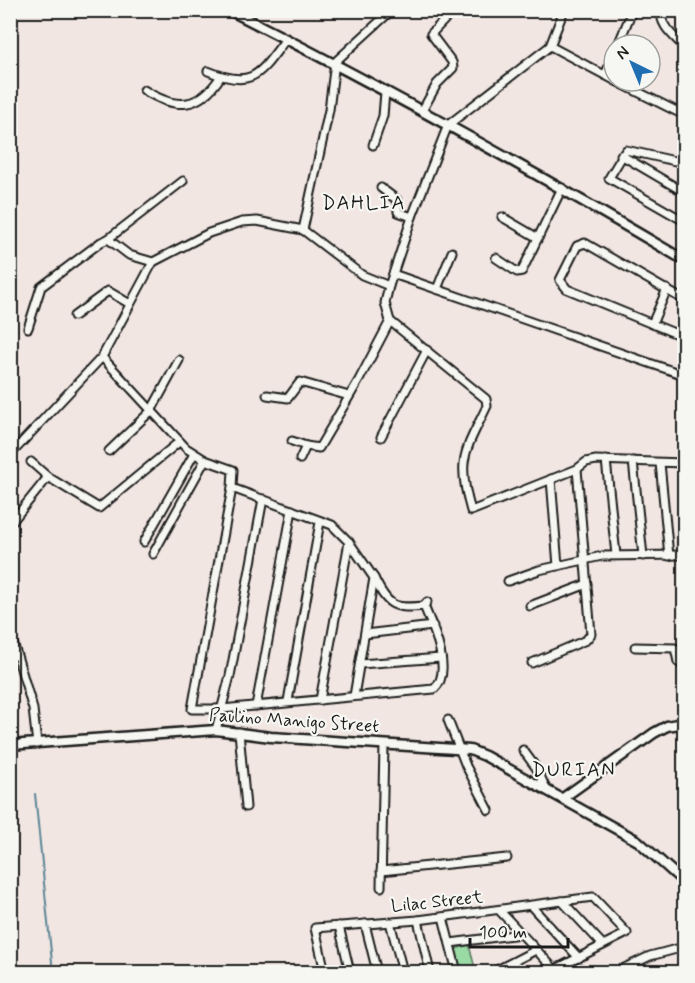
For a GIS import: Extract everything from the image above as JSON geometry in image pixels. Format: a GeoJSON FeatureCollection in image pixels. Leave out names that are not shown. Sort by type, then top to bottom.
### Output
{"type":"FeatureCollection","features":[{"type":"Feature","properties":{"kind":"street"},"geometry":{"type":"LineString","coordinates":[[229,10],[335,62],[385,92],[562,188],[684,260]]}},
{"type":"Feature","properties":{"kind":"street"},"geometry":{"type":"LineString","coordinates":[[303,230],[329,110],[335,62],[392,10]]}},
{"type":"Feature","properties":{"kind":"street"},"geometry":{"type":"LineString","coordinates":[[422,111],[437,84],[453,68],[453,62],[434,41],[431,34],[454,10]]}},
{"type":"Feature","properties":{"kind":"street"},"geometry":{"type":"LineString","coordinates":[[564,10],[550,46],[448,125],[412,217],[385,303],[390,321],[482,394],[487,402],[463,464],[462,480],[471,511],[577,469],[590,461],[684,463]]}},
{"type":"Feature","properties":{"kind":"street"},"geometry":{"type":"LineString","coordinates":[[662,10],[661,18],[664,25],[684,47]]}},
{"type":"Feature","properties":{"kind":"street"},"geometry":{"type":"LineString","coordinates":[[623,33],[632,11]]}},
{"type":"Feature","properties":{"kind":"street"},"geometry":{"type":"LineString","coordinates":[[208,71],[237,80],[251,77],[266,65],[286,39]]}},
{"type":"Feature","properties":{"kind":"street"},"geometry":{"type":"LineString","coordinates":[[550,46],[602,73]]}},
{"type":"Feature","properties":{"kind":"street"},"geometry":{"type":"LineString","coordinates":[[144,90],[167,103],[180,105],[202,98],[221,76]]}},
{"type":"Feature","properties":{"kind":"street"},"geometry":{"type":"LineString","coordinates":[[373,145],[383,116],[385,92]]}},
{"type":"Feature","properties":{"kind":"street"},"geometry":{"type":"LineString","coordinates":[[639,93],[684,115]]}},
{"type":"Feature","properties":{"kind":"street"},"geometry":{"type":"LineString","coordinates":[[684,163],[629,150],[621,155],[609,178],[684,221]]}},
{"type":"Feature","properties":{"kind":"street"},"geometry":{"type":"LineString","coordinates":[[621,155],[684,192]]}},
{"type":"Feature","properties":{"kind":"street"},"geometry":{"type":"LineString","coordinates":[[28,328],[41,287],[183,181]]}},
{"type":"Feature","properties":{"kind":"street"},"geometry":{"type":"LineString","coordinates":[[381,188],[397,200],[398,212],[412,217]]}},
{"type":"Feature","properties":{"kind":"street"},"geometry":{"type":"LineString","coordinates":[[495,258],[520,272],[562,188]]}},
{"type":"Feature","properties":{"kind":"street"},"geometry":{"type":"LineString","coordinates":[[502,217],[538,238]]}},
{"type":"Feature","properties":{"kind":"street"},"geometry":{"type":"LineString","coordinates":[[10,455],[13,445],[102,357],[153,262],[210,233],[242,222],[256,221],[303,230],[362,275],[389,286]]}},
{"type":"Feature","properties":{"kind":"street"},"geometry":{"type":"LineString","coordinates":[[108,239],[129,255],[153,262]]}},
{"type":"Feature","properties":{"kind":"street"},"geometry":{"type":"LineString","coordinates":[[684,300],[585,243],[577,246],[560,280],[567,289],[684,337]]}},
{"type":"Feature","properties":{"kind":"street"},"geometry":{"type":"LineString","coordinates":[[437,289],[452,252]]}},
{"type":"Feature","properties":{"kind":"street"},"geometry":{"type":"LineString","coordinates":[[393,274],[684,375]]}},
{"type":"Feature","properties":{"kind":"street"},"geometry":{"type":"LineString","coordinates":[[652,324],[667,289]]}},
{"type":"Feature","properties":{"kind":"street"},"geometry":{"type":"LineString","coordinates":[[74,316],[104,292],[111,292],[130,304]]}},
{"type":"Feature","properties":{"kind":"street"},"geometry":{"type":"LineString","coordinates":[[291,441],[316,450],[320,448],[390,321]]}},
{"type":"Feature","properties":{"kind":"street"},"geometry":{"type":"LineString","coordinates":[[381,437],[426,350]]}},
{"type":"Feature","properties":{"kind":"street"},"geometry":{"type":"LineString","coordinates":[[102,357],[179,442],[205,460],[232,469],[232,488],[192,706],[196,710],[222,710],[288,701],[434,689],[440,680],[441,658],[425,604],[400,609],[395,606],[349,542],[332,525],[232,488]]}},
{"type":"Feature","properties":{"kind":"street"},"geometry":{"type":"LineString","coordinates":[[109,451],[151,411],[179,360]]}},
{"type":"Feature","properties":{"kind":"street"},"geometry":{"type":"LineString","coordinates":[[267,395],[288,398],[300,382],[349,396]]}},
{"type":"Feature","properties":{"kind":"street"},"geometry":{"type":"LineString","coordinates":[[31,462],[48,477],[99,508],[179,442]]}},
{"type":"Feature","properties":{"kind":"street"},"geometry":{"type":"LineString","coordinates":[[300,459],[306,446]]}},
{"type":"Feature","properties":{"kind":"street"},"geometry":{"type":"LineString","coordinates":[[144,542],[194,454]]}},
{"type":"Feature","properties":{"kind":"street"},"geometry":{"type":"LineString","coordinates":[[153,554],[205,460]]}},
{"type":"Feature","properties":{"kind":"street"},"geometry":{"type":"LineString","coordinates":[[606,460],[616,555]]}},
{"type":"Feature","properties":{"kind":"street"},"geometry":{"type":"LineString","coordinates":[[633,461],[643,556]]}},
{"type":"Feature","properties":{"kind":"street"},"geometry":{"type":"LineString","coordinates":[[660,462],[669,556]]}},
{"type":"Feature","properties":{"kind":"street"},"geometry":{"type":"LineString","coordinates":[[532,663],[590,637],[577,469]]}},
{"type":"Feature","properties":{"kind":"street"},"geometry":{"type":"LineString","coordinates":[[10,524],[48,477]]}},
{"type":"Feature","properties":{"kind":"street"},"geometry":{"type":"LineString","coordinates":[[551,479],[558,566]]}},
{"type":"Feature","properties":{"kind":"street"},"geometry":{"type":"LineString","coordinates":[[216,730],[222,710],[263,499]]}},
{"type":"Feature","properties":{"kind":"street"},"geometry":{"type":"LineString","coordinates":[[256,706],[292,510]]}},
{"type":"Feature","properties":{"kind":"street"},"geometry":{"type":"LineString","coordinates":[[288,701],[320,522]]}},
{"type":"Feature","properties":{"kind":"street"},"geometry":{"type":"LineString","coordinates":[[320,700],[349,542]]}},
{"type":"Feature","properties":{"kind":"street"},"geometry":{"type":"LineString","coordinates":[[508,581],[558,566],[616,555],[684,555]]}},
{"type":"Feature","properties":{"kind":"street"},"geometry":{"type":"LineString","coordinates":[[354,696],[374,578]]}},
{"type":"Feature","properties":{"kind":"street"},"geometry":{"type":"LineString","coordinates":[[530,606],[587,584]]}},
{"type":"Feature","properties":{"kind":"street"},"geometry":{"type":"LineString","coordinates":[[365,634],[433,626]]}},
{"type":"Feature","properties":{"kind":"street"},"geometry":{"type":"LineString","coordinates":[[10,632],[33,709],[37,744]]}},
{"type":"Feature","properties":{"kind":"street"},"geometry":{"type":"LineString","coordinates":[[635,647],[675,648],[678,662],[684,666]]}},
{"type":"Feature","properties":{"kind":"street"},"geometry":{"type":"LineString","coordinates":[[360,664],[441,658]]}},
{"type":"Feature","properties":{"kind":"street"},"geometry":{"type":"LineString","coordinates":[[448,720],[489,810]]}},
{"type":"Feature","properties":{"kind":"street"},"geometry":{"type":"LineString","coordinates":[[563,798],[654,733],[667,726],[684,723]]}},
{"type":"Feature","properties":{"kind":"street","name":"Paulino Manigo Street"},"geometry":{"type":"LineString","coordinates":[[10,745],[216,730],[460,749],[485,756],[649,848],[684,882]]}},
{"type":"Feature","properties":{"kind":"street"},"geometry":{"type":"LineString","coordinates":[[239,732],[246,807]]}},
{"type":"Feature","properties":{"kind":"street"},"geometry":{"type":"LineString","coordinates":[[381,887],[384,744]]}},
{"type":"Feature","properties":{"kind":"street"},"geometry":{"type":"LineString","coordinates":[[523,750],[537,769],[546,789]]}},
{"type":"Feature","properties":{"kind":"street"},"geometry":{"type":"LineString","coordinates":[[381,871],[507,858]]}},
{"type":"Feature","properties":{"kind":"street","name":"Lilac Street"},"geometry":{"type":"LineString","coordinates":[[325,972],[315,928],[418,920],[593,897],[627,933],[603,945]]}},
{"type":"Feature","properties":{"kind":"street"},"geometry":{"type":"LineString","coordinates":[[499,910],[553,971],[603,945],[562,901]]}},
{"type":"Feature","properties":{"kind":"street"},"geometry":{"type":"LineString","coordinates":[[531,906],[579,958]]}},
{"type":"Feature","properties":{"kind":"street"},"geometry":{"type":"LineString","coordinates":[[443,917],[457,972]]}},
{"type":"Feature","properties":{"kind":"street"},"geometry":{"type":"LineString","coordinates":[[418,920],[430,972]]}},
{"type":"Feature","properties":{"kind":"street"},"geometry":{"type":"LineString","coordinates":[[390,922],[403,972]]}},
{"type":"Feature","properties":{"kind":"street"},"geometry":{"type":"LineString","coordinates":[[365,924],[377,972]]}},
{"type":"Feature","properties":{"kind":"street"},"geometry":{"type":"LineString","coordinates":[[339,926],[350,972]]}},
{"type":"Feature","properties":{"kind":"street"},"geometry":{"type":"LineString","coordinates":[[450,943],[521,934]]}},
{"type":"Feature","properties":{"kind":"street"},"geometry":{"type":"LineString","coordinates":[[616,972],[650,956],[684,947]]}},
{"type":"Feature","properties":{"kind":"street"},"geometry":{"type":"LineString","coordinates":[[493,972],[536,950]]}},
{"type":"Feature","properties":{"kind":"green space"},"geometry":{"type":"Polygon","coordinates":[[[469,945],[476,972],[460,972],[455,949],[469,945]]]}},
{"type":"Feature","properties":{"kind":"waterway"},"geometry":{"type":"LineString","coordinates":[[35,794],[53,972]]}},
{"type":"Feature","properties":{"kind":"district","name":"DAHLIA"},"geometry":{"type":"Point","coordinates":[364,203]}},
{"type":"Feature","properties":{"kind":"district","name":"DURIAN"},"geometry":{"type":"Point","coordinates":[574,770]}}]}
